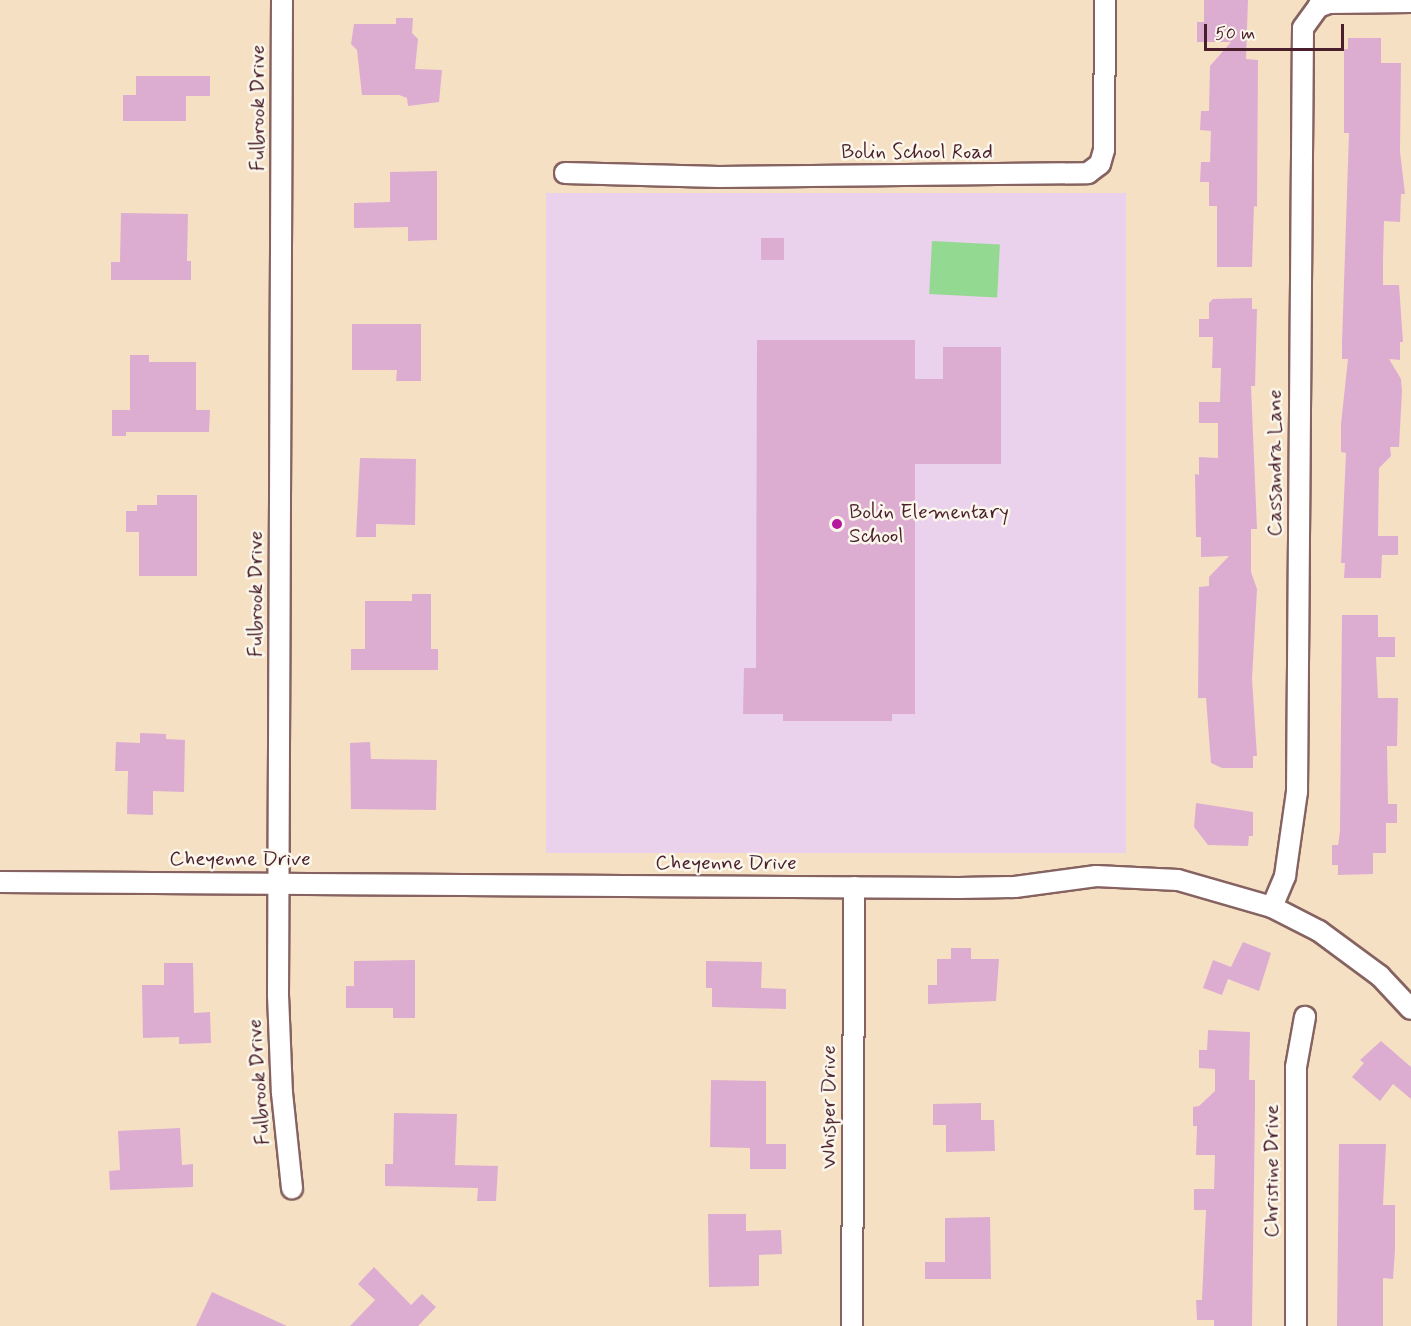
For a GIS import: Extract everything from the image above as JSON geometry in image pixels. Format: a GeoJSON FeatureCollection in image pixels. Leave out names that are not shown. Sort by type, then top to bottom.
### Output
{"type":"FeatureCollection","features":[{"type":"Feature","properties":{"kind":"street","name":"Fulbrook Drive"},"geometry":{"type":"LineString","coordinates":[[282,0],[279,1044],[292,1188]]}},
{"type":"Feature","properties":{"kind":"street","name":"Bolin School Road"},"geometry":{"type":"LineString","coordinates":[[565,173],[719,177],[1088,173],[1100,164],[1104,150],[1105,0]]}},
{"type":"Feature","properties":{"kind":"street","name":"Cassandra Lane"},"geometry":{"type":"LineString","coordinates":[[1272,907],[1285,876],[1297,792],[1301,41],[1308,18],[1329,3],[1411,2]]}},
{"type":"Feature","properties":{"kind":"street","name":"Cheyenne Drive"},"geometry":{"type":"LineString","coordinates":[[0,882],[1003,887],[1113,876],[1178,880],[1272,907],[1348,949],[1411,1009]]}},
{"type":"Feature","properties":{"kind":"street","name":"Whisper Drive"},"geometry":{"type":"LineString","coordinates":[[852,1326],[854,887]]}},
{"type":"Feature","properties":{"kind":"street","name":"Christine Drive"},"geometry":{"type":"LineString","coordinates":[[1296,1326],[1296,1067],[1305,1017]]}},
{"type":"Feature","properties":{"kind":"shaded area","name":"Bolin Elementary School"},"geometry":{"type":"Polygon","coordinates":[[[546,193],[1126,193],[1126,853],[546,853],[546,193]]]}},
{"type":"Feature","properties":{"kind":"green space"},"geometry":{"type":"Polygon","coordinates":[[[932,241],[1000,245],[997,297],[929,294],[932,241]]]}},
{"type":"Feature","properties":{"kind":"building"},"geometry":{"type":"Polygon","coordinates":[[[1204,0],[1248,0],[1246,59],[1258,60],[1257,207],[1254,206],[1252,267],[1217,267],[1217,206],[1209,206],[1209,182],[1200,182],[1201,162],[1210,162],[1211,131],[1200,130],[1201,111],[1209,111],[1210,66],[1231,42],[1197,42],[1197,22],[1204,22],[1204,0]]]}},
{"type":"Feature","properties":{"kind":"building"},"geometry":{"type":"Polygon","coordinates":[[[396,18],[413,18],[412,33],[418,39],[415,69],[442,70],[439,102],[408,106],[407,98],[399,95],[362,95],[357,50],[351,44],[354,24],[396,24],[396,18]]]}},
{"type":"Feature","properties":{"kind":"building"},"geometry":{"type":"Polygon","coordinates":[[[1348,38],[1381,38],[1381,63],[1401,63],[1400,152],[1405,194],[1401,194],[1400,222],[1384,221],[1383,285],[1399,285],[1403,342],[1400,342],[1400,360],[1389,359],[1401,379],[1402,391],[1399,447],[1390,447],[1391,456],[1379,468],[1378,536],[1398,536],[1398,555],[1382,555],[1381,578],[1344,578],[1345,563],[1341,563],[1346,453],[1341,452],[1341,424],[1348,359],[1342,359],[1349,133],[1344,133],[1344,49],[1348,49],[1348,38]]]}},
{"type":"Feature","properties":{"kind":"building"},"geometry":{"type":"Polygon","coordinates":[[[136,76],[210,76],[210,96],[186,96],[186,121],[123,121],[123,95],[136,95],[136,76]]]}},
{"type":"Feature","properties":{"kind":"building"},"geometry":{"type":"Polygon","coordinates":[[[437,171],[437,240],[408,241],[408,227],[354,228],[354,203],[390,202],[390,172],[437,171]]]}},
{"type":"Feature","properties":{"kind":"building"},"geometry":{"type":"Polygon","coordinates":[[[121,213],[188,214],[187,261],[191,261],[191,280],[111,280],[111,262],[120,262],[121,213]]]}},
{"type":"Feature","properties":{"kind":"building"},"geometry":{"type":"Polygon","coordinates":[[[761,238],[784,238],[784,260],[761,260],[761,238]]]}},
{"type":"Feature","properties":{"kind":"building"},"geometry":{"type":"Polygon","coordinates":[[[1252,298],[1252,309],[1257,309],[1255,386],[1251,386],[1257,529],[1251,529],[1251,572],[1257,589],[1252,679],[1257,756],[1253,756],[1253,768],[1222,768],[1211,763],[1206,698],[1198,698],[1199,587],[1209,586],[1209,577],[1229,556],[1201,557],[1201,537],[1196,537],[1195,474],[1199,475],[1199,457],[1218,458],[1218,423],[1199,423],[1199,402],[1220,402],[1221,368],[1212,368],[1213,337],[1199,337],[1199,319],[1209,319],[1209,303],[1213,299],[1252,298]]]}},
{"type":"Feature","properties":{"kind":"building"},"geometry":{"type":"Polygon","coordinates":[[[352,324],[421,324],[421,381],[396,381],[397,370],[352,370],[352,324]]]}},
{"type":"Feature","properties":{"kind":"building"},"geometry":{"type":"Polygon","coordinates":[[[757,340],[915,340],[915,379],[943,379],[943,347],[1001,347],[1001,464],[915,464],[915,714],[892,714],[892,721],[783,721],[783,714],[743,714],[744,668],[756,668],[757,340]]]}},
{"type":"Feature","properties":{"kind":"building"},"geometry":{"type":"Polygon","coordinates":[[[130,355],[149,355],[149,362],[196,362],[196,410],[210,410],[209,432],[126,432],[126,436],[112,436],[112,410],[130,410],[130,355]]]}},
{"type":"Feature","properties":{"kind":"building"},"geometry":{"type":"Polygon","coordinates":[[[360,458],[416,459],[415,525],[376,524],[376,537],[356,537],[360,458]]]}},
{"type":"Feature","properties":{"kind":"building"},"geometry":{"type":"Polygon","coordinates":[[[157,495],[197,495],[197,576],[139,576],[139,532],[126,532],[126,511],[137,511],[137,505],[157,505],[157,495]]]}},
{"type":"Feature","properties":{"kind":"building"},"geometry":{"type":"Polygon","coordinates":[[[412,594],[431,594],[431,649],[438,649],[438,670],[351,670],[351,649],[365,649],[365,601],[412,601],[412,594]]]}},
{"type":"Feature","properties":{"kind":"building"},"geometry":{"type":"Polygon","coordinates":[[[1342,615],[1378,615],[1378,637],[1395,637],[1395,657],[1376,657],[1378,698],[1398,698],[1397,746],[1387,746],[1388,804],[1397,804],[1397,823],[1386,823],[1386,853],[1373,853],[1373,874],[1338,875],[1338,865],[1332,865],[1332,845],[1338,845],[1340,831],[1342,615]]]}},
{"type":"Feature","properties":{"kind":"building"},"geometry":{"type":"Polygon","coordinates":[[[140,733],[166,734],[166,739],[185,740],[184,792],[153,791],[153,815],[127,814],[128,771],[115,771],[116,742],[140,743],[140,733]]]}},
{"type":"Feature","properties":{"kind":"building"},"geometry":{"type":"Polygon","coordinates":[[[370,742],[371,759],[437,760],[436,810],[351,809],[350,743],[370,742]]]}},
{"type":"Feature","properties":{"kind":"building"},"geometry":{"type":"Polygon","coordinates":[[[1196,803],[1253,812],[1253,836],[1249,836],[1248,846],[1208,845],[1194,827],[1196,803]]]}},
{"type":"Feature","properties":{"kind":"building"},"geometry":{"type":"Polygon","coordinates":[[[1243,942],[1271,953],[1259,991],[1228,979],[1222,995],[1203,988],[1213,960],[1231,967],[1243,942]]]}},
{"type":"Feature","properties":{"kind":"building"},"geometry":{"type":"Polygon","coordinates":[[[951,948],[971,948],[971,959],[999,959],[996,1001],[928,1004],[928,985],[937,985],[937,959],[951,959],[951,948]]]}},
{"type":"Feature","properties":{"kind":"building"},"geometry":{"type":"Polygon","coordinates":[[[415,960],[415,1018],[393,1018],[393,1008],[346,1008],[346,986],[354,986],[354,961],[415,960]]]}},
{"type":"Feature","properties":{"kind":"building"},"geometry":{"type":"Polygon","coordinates":[[[706,961],[762,962],[761,988],[786,989],[786,1009],[712,1007],[712,988],[706,988],[706,961]]]}},
{"type":"Feature","properties":{"kind":"building"},"geometry":{"type":"Polygon","coordinates":[[[164,963],[193,963],[194,1013],[210,1012],[211,1043],[179,1044],[179,1037],[143,1038],[142,985],[164,985],[164,963]]]}},
{"type":"Feature","properties":{"kind":"building"},"geometry":{"type":"Polygon","coordinates":[[[1208,1030],[1250,1032],[1249,1080],[1255,1080],[1252,1326],[1214,1326],[1214,1320],[1197,1320],[1196,1300],[1202,1300],[1206,1210],[1194,1210],[1194,1189],[1214,1189],[1215,1155],[1196,1155],[1197,1126],[1193,1126],[1193,1107],[1199,1106],[1215,1091],[1215,1069],[1199,1068],[1199,1050],[1207,1050],[1208,1030]]]}},
{"type":"Feature","properties":{"kind":"building"},"geometry":{"type":"Polygon","coordinates":[[[1381,1041],[1411,1067],[1411,1099],[1393,1084],[1380,1101],[1352,1077],[1364,1063],[1360,1060],[1381,1041]]]}},
{"type":"Feature","properties":{"kind":"building"},"geometry":{"type":"Polygon","coordinates":[[[711,1080],[766,1081],[766,1144],[786,1144],[786,1169],[750,1169],[750,1148],[710,1147],[711,1080]]]}},
{"type":"Feature","properties":{"kind":"building"},"geometry":{"type":"Polygon","coordinates":[[[981,1103],[981,1120],[994,1120],[995,1151],[946,1152],[946,1125],[933,1125],[933,1104],[981,1103]]]}},
{"type":"Feature","properties":{"kind":"building"},"geometry":{"type":"Polygon","coordinates":[[[394,1113],[457,1114],[455,1165],[498,1166],[496,1201],[477,1201],[478,1188],[385,1186],[385,1164],[393,1164],[394,1113]]]}},
{"type":"Feature","properties":{"kind":"building"},"geometry":{"type":"Polygon","coordinates":[[[180,1128],[182,1165],[193,1164],[193,1187],[110,1190],[109,1171],[120,1170],[118,1131],[180,1128]]]}},
{"type":"Feature","properties":{"kind":"building"},"geometry":{"type":"Polygon","coordinates":[[[1339,1144],[1386,1144],[1383,1205],[1395,1205],[1395,1250],[1393,1279],[1383,1278],[1383,1326],[1337,1326],[1339,1144]]]}},
{"type":"Feature","properties":{"kind":"building"},"geometry":{"type":"Polygon","coordinates":[[[708,1214],[746,1214],[746,1231],[781,1230],[782,1254],[759,1255],[759,1286],[709,1287],[708,1214]]]}},
{"type":"Feature","properties":{"kind":"building"},"geometry":{"type":"Polygon","coordinates":[[[990,1217],[991,1279],[925,1279],[925,1262],[945,1262],[945,1218],[990,1217]]]}},
{"type":"Feature","properties":{"kind":"building"},"geometry":{"type":"Polygon","coordinates":[[[374,1267],[411,1305],[422,1294],[436,1307],[418,1326],[350,1326],[375,1300],[358,1284],[374,1267]]]}},
{"type":"Feature","properties":{"kind":"building"},"geometry":{"type":"Polygon","coordinates":[[[212,1292],[287,1326],[196,1326],[212,1292]]]}},
{"type":"Feature","properties":{"kind":"place","name":"Bolin Elementary School"},"geometry":{"type":"Point","coordinates":[837,524]}}]}
